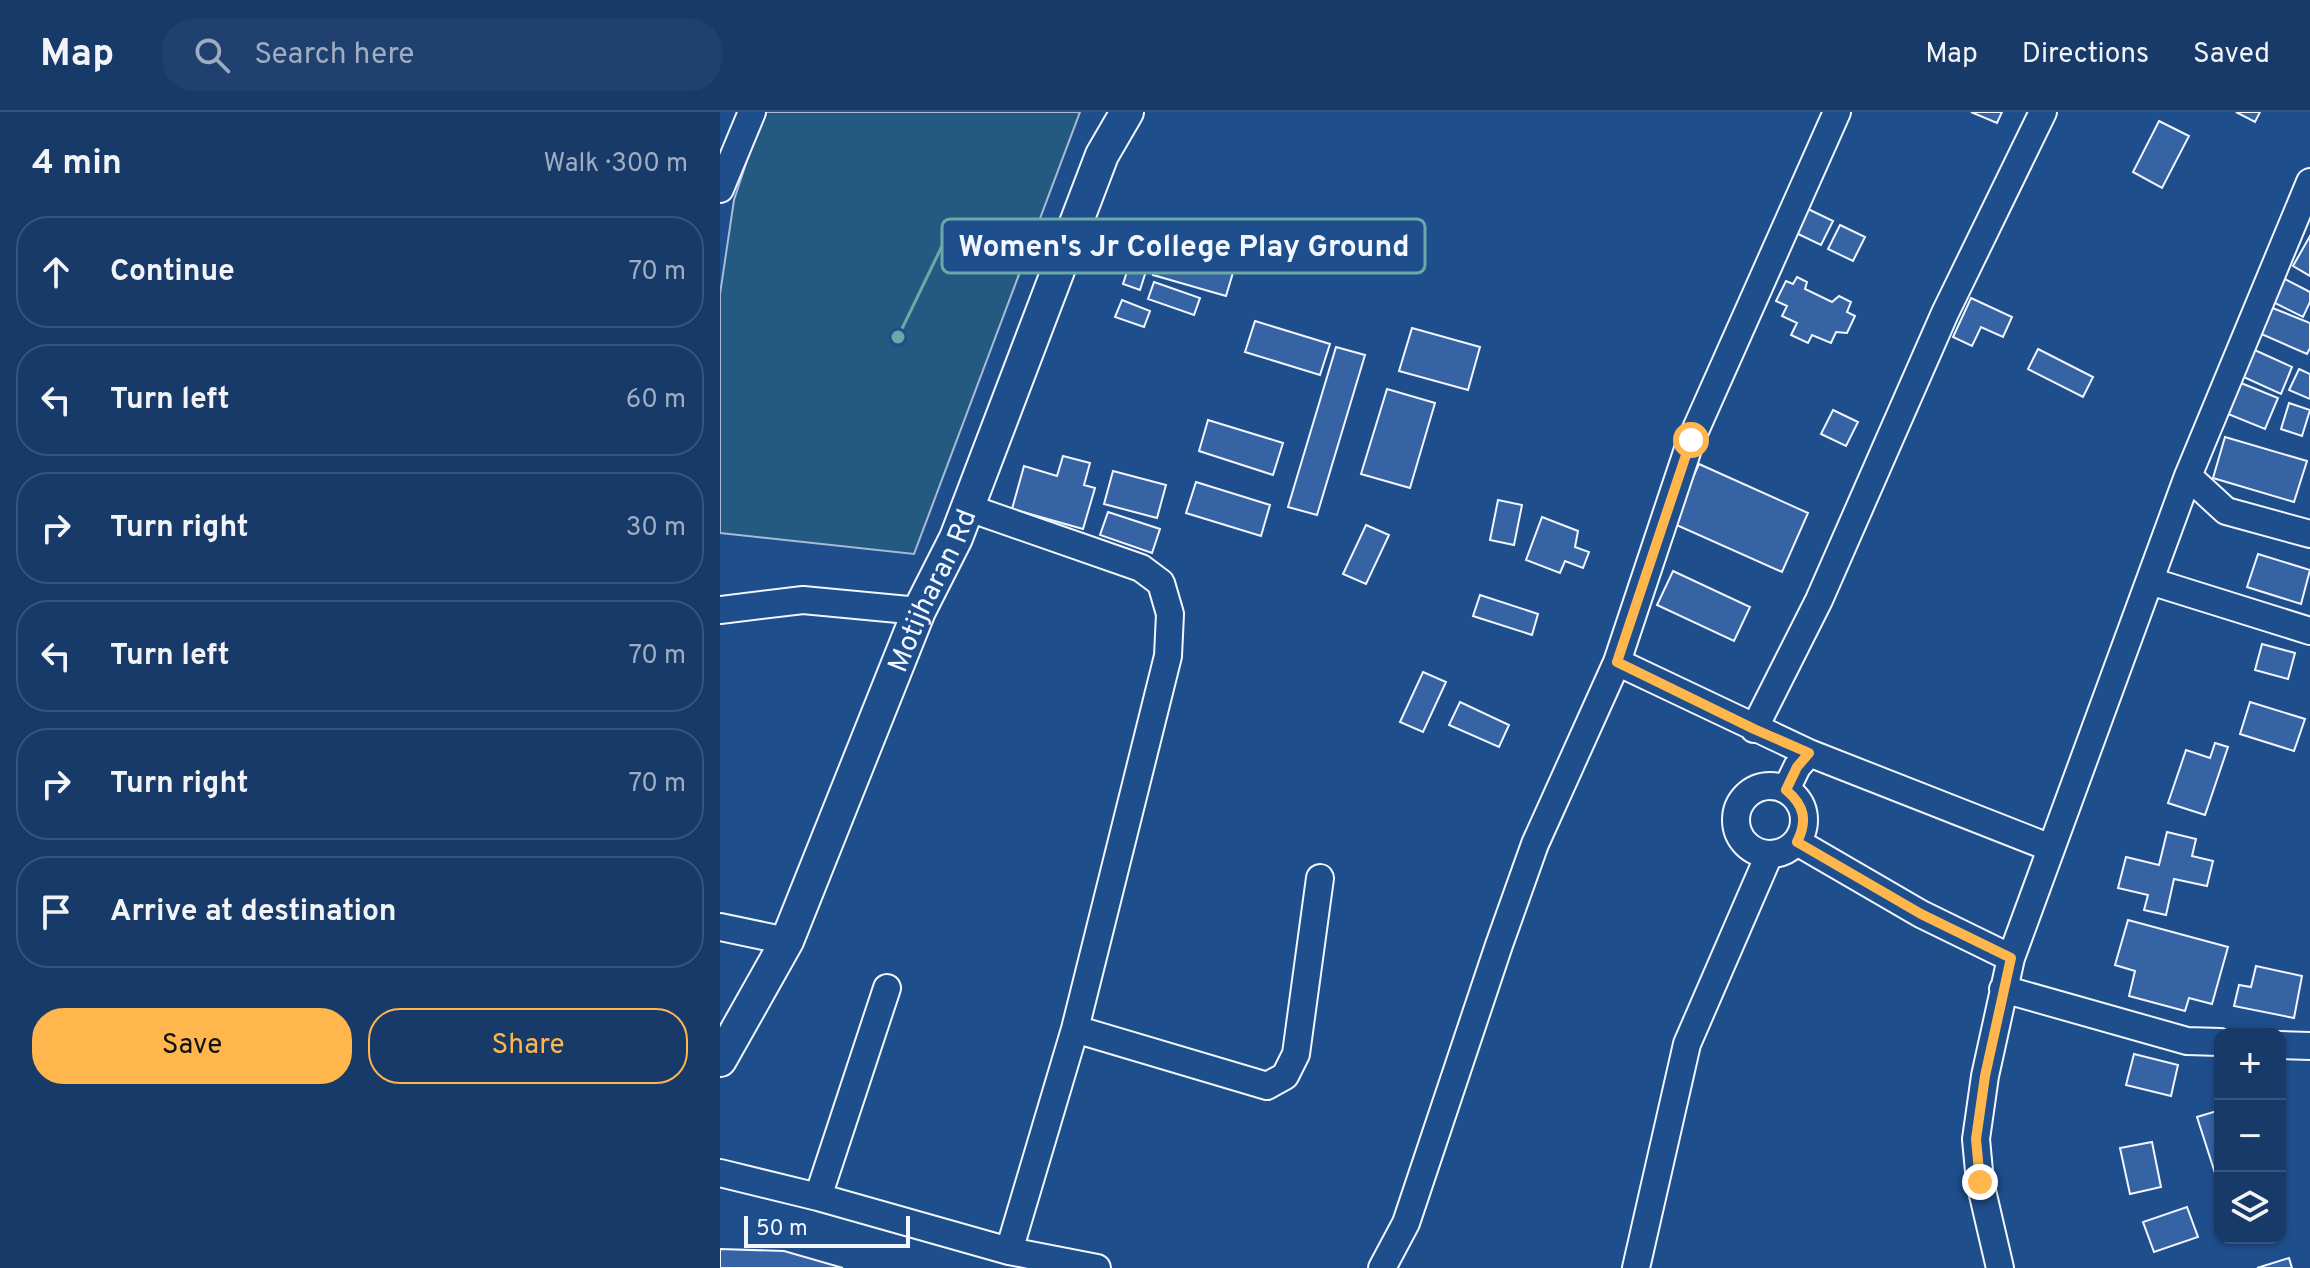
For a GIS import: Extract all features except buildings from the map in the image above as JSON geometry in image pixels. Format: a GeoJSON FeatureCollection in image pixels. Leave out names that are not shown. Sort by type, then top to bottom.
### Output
{"type":"FeatureCollection","features":[{"type":"Feature","properties":{"kind":"main road","name":"Motijharan Rd"},"geometry":{"type":"LineString","coordinates":[[720,1060],[787,941],[919,611],[956,538],[1102,155],[1127,112]]}},
{"type":"Feature","properties":{"kind":"street"},"geometry":{"type":"LineString","coordinates":[[720,189],[752,112]]}},
{"type":"Feature","properties":{"kind":"street"},"geometry":{"type":"LineString","coordinates":[[1382,1268],[1406,1223],[1535,844],[1617,662],[1691,440],[1837,112]]}},
{"type":"Feature","properties":{"kind":"street"},"geometry":{"type":"LineString","coordinates":[[1754,729],[1819,600],[1945,313],[2043,112]]}},
{"type":"Feature","properties":{"kind":"street"},"geometry":{"type":"LineString","coordinates":[[2000,1268],[1980,1182],[1976,1139],[1985,1076],[2011,958],[2188,476],[2310,182]]}},
{"type":"Feature","properties":{"kind":"street"},"geometry":{"type":"LineString","coordinates":[[2188,476],[2226,511],[2310,534]]}},
{"type":"Feature","properties":{"kind":"street"},"geometry":{"type":"LineString","coordinates":[[966,507],[1141,568],[1161,583],[1170,614],[1168,656],[1075,1029],[1009,1251]]}},
{"type":"Feature","properties":{"kind":"street"},"geometry":{"type":"LineString","coordinates":[[2150,581],[2310,631]]}},
{"type":"Feature","properties":{"kind":"street"},"geometry":{"type":"LineString","coordinates":[[720,610],[803,600],[919,611]]}},
{"type":"Feature","properties":{"kind":"street"},"geometry":{"type":"LineString","coordinates":[[1617,662],[1809,753],[2051,848]]}},
{"type":"Feature","properties":{"kind":"street"},"geometry":{"type":"LineString","coordinates":[[1786,790],[1797,767],[1809,753]]}},
{"type":"Feature","properties":{"kind":"street"},"geometry":{"type":"LineString","coordinates":[[1769,786],[1786,790],[1798,799],[1804,813],[1804,828],[1797,842],[1769,855],[1752,850],[1740,837],[1736,820],[1740,803],[1752,791],[1769,786]]}},
{"type":"Feature","properties":{"kind":"street"},"geometry":{"type":"LineString","coordinates":[[1797,842],[1921,914],[2011,958]]}},
{"type":"Feature","properties":{"kind":"street"},"geometry":{"type":"LineString","coordinates":[[1636,1268],[1687,1044],[1769,855]]}},
{"type":"Feature","properties":{"kind":"street"},"geometry":{"type":"LineString","coordinates":[[1075,1029],[1267,1086],[1285,1076],[1296,1054],[1320,878]]}},
{"type":"Feature","properties":{"kind":"street"},"geometry":{"type":"LineString","coordinates":[[720,927],[787,941]]}},
{"type":"Feature","properties":{"kind":"street"},"geometry":{"type":"LineString","coordinates":[[818,1197],[887,988]]}},
{"type":"Feature","properties":{"kind":"street"},"geometry":{"type":"LineString","coordinates":[[2003,989],[2187,1041],[2214,1042]]}},
{"type":"Feature","properties":{"kind":"street"},"geometry":{"type":"LineString","coordinates":[[2286,1045],[2310,1046]]}},
{"type":"Feature","properties":{"kind":"street"},"geometry":{"type":"LineString","coordinates":[[720,1173],[1009,1251],[1097,1268]]}},
{"type":"Feature","properties":{"kind":"shaded area"},"geometry":{"type":"Polygon","coordinates":[[[763,112],[1080,112],[914,554],[720,533],[720,294],[734,200],[763,112]]]}},
{"type":"Feature","properties":{"kind":"place","name":"Women's Jr College Play Ground"},"geometry":{"type":"Point","coordinates":[898,337]}},
{"type":"Feature","properties":{"kind":"route"},"geometry":{"type":"LineString","coordinates":[[1691,440],[1617,662],[1809,753],[1797,767],[1786,790],[1798,799],[1804,813],[1804,828],[1797,842],[1921,914],[2011,958],[1985,1076],[1976,1139],[1980,1182]]}}]}
